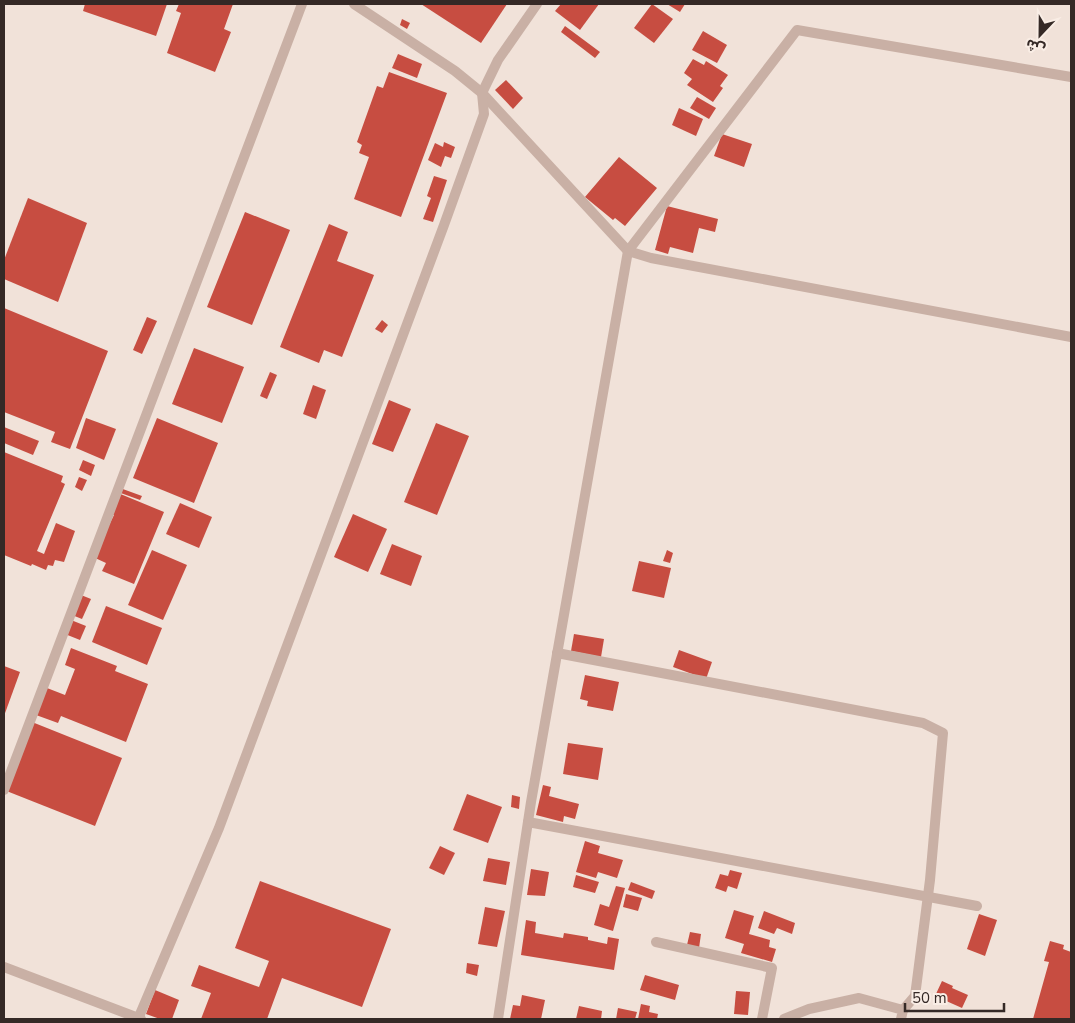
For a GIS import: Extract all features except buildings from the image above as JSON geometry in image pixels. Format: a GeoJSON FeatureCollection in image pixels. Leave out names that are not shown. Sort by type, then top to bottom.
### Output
{"type":"FeatureCollection","features":[{"type":"Feature","properties":{"kind":"street"},"geometry":{"type":"LineString","coordinates":[[4,790],[302,4]]}},
{"type":"Feature","properties":{"kind":"street"},"geometry":{"type":"LineString","coordinates":[[354,4],[455,71],[482,93],[628,251],[651,258],[1071,337]]}},
{"type":"Feature","properties":{"kind":"street"},"geometry":{"type":"LineString","coordinates":[[4,967],[139,1019],[219,828],[444,224],[484,114],[482,93],[498,60],[537,4]]}},
{"type":"Feature","properties":{"kind":"street"},"geometry":{"type":"LineString","coordinates":[[498,1019],[528,822],[628,251],[797,30],[1071,77]]}},
{"type":"Feature","properties":{"kind":"street"},"geometry":{"type":"LineString","coordinates":[[557,653],[922,722],[943,732],[915,996],[902,1015],[859,998],[808,1009],[784,1019]]}},
{"type":"Feature","properties":{"kind":"street"},"geometry":{"type":"LineString","coordinates":[[528,822],[977,906]]}},
{"type":"Feature","properties":{"kind":"street"},"geometry":{"type":"LineString","coordinates":[[656,942],[772,968],[762,1019]]}}]}
